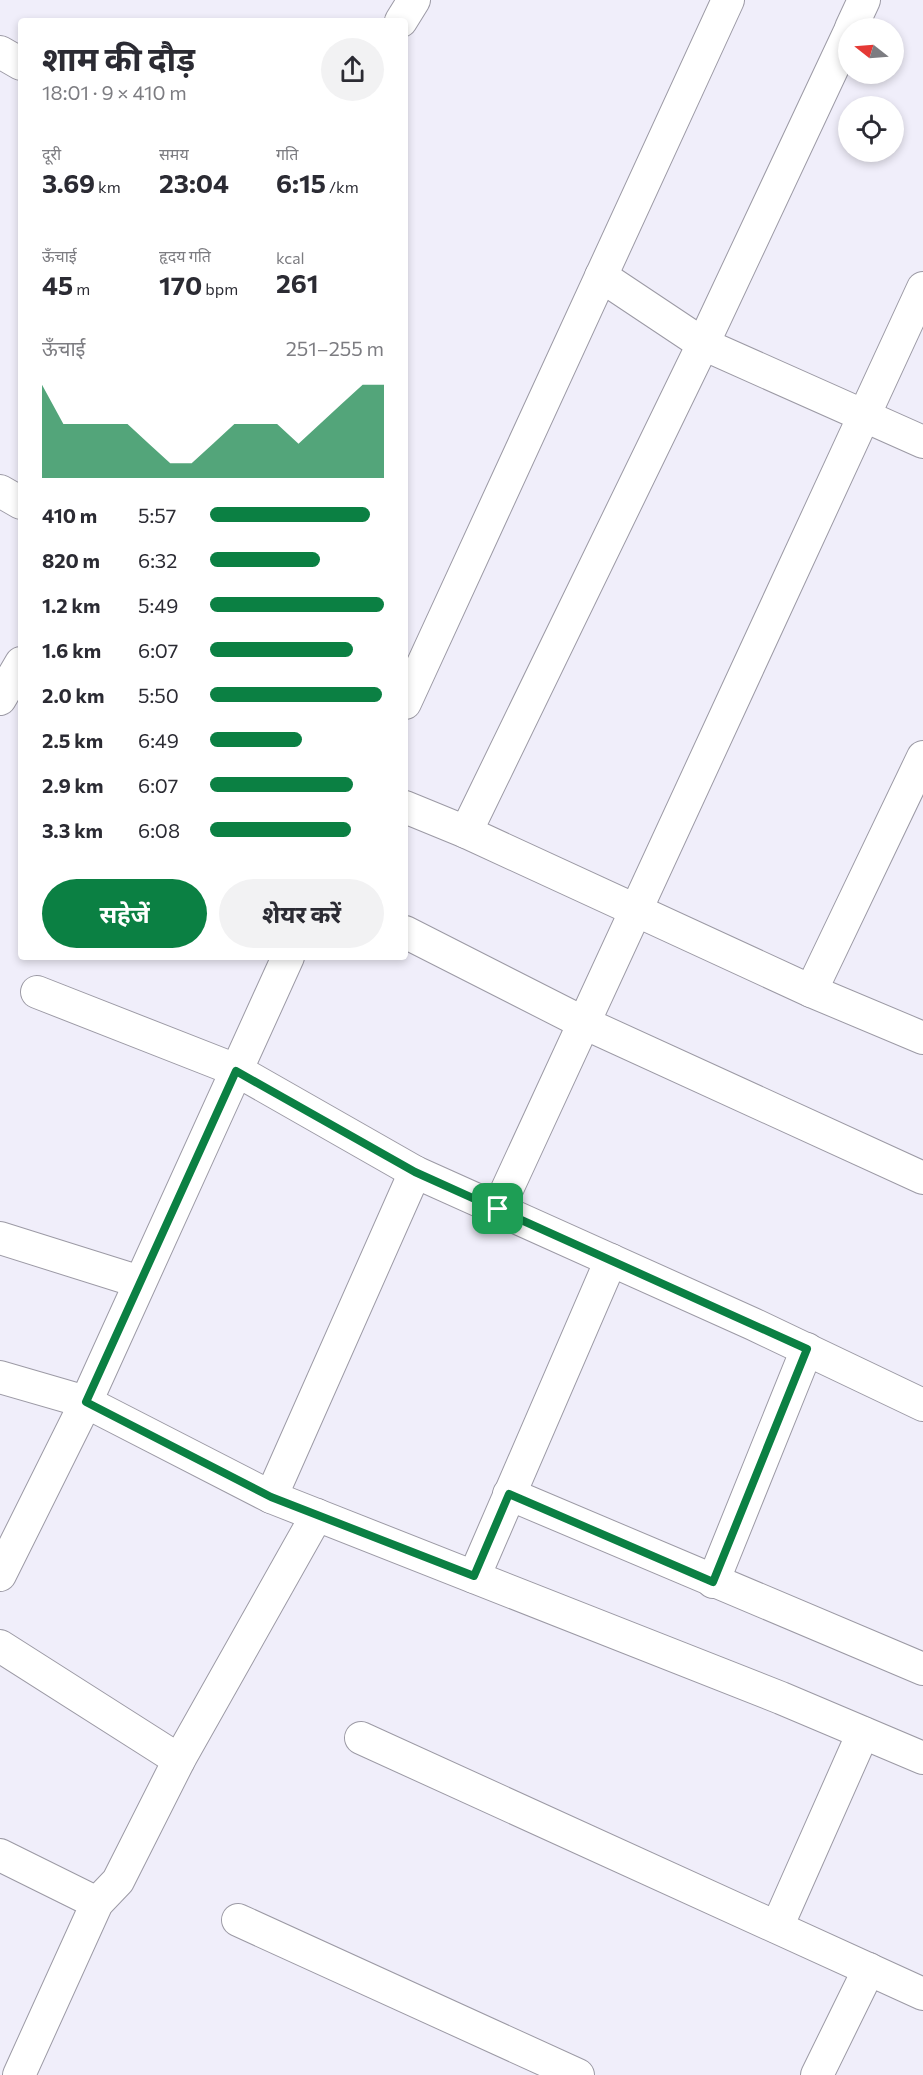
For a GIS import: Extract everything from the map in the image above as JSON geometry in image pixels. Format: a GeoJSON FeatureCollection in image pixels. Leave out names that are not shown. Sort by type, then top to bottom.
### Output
{"type":"FeatureCollection","features":[{"type":"Feature","properties":{"kind":"street"},"geometry":{"type":"LineString","coordinates":[[403,18],[414,0]]}},
{"type":"Feature","properties":{"kind":"street"},"geometry":{"type":"LineString","coordinates":[[408,696],[728,0]]}},
{"type":"Feature","properties":{"kind":"street"},"geometry":{"type":"LineString","coordinates":[[856,18],[864,0]]}},
{"type":"Feature","properties":{"kind":"street"},"geometry":{"type":"LineString","coordinates":[[0,52],[18,62]]}},
{"type":"Feature","properties":{"kind":"street"},"geometry":{"type":"LineString","coordinates":[[465,832],[703,344],[838,56]]}},
{"type":"Feature","properties":{"kind":"street"},"geometry":{"type":"LineString","coordinates":[[601,276],[703,344],[923,442]]}},
{"type":"Feature","properties":{"kind":"street"},"geometry":{"type":"LineString","coordinates":[[498,1209],[923,288]]}},
{"type":"Feature","properties":{"kind":"street"},"geometry":{"type":"LineString","coordinates":[[0,491],[18,501]]}},
{"type":"Feature","properties":{"kind":"street"},"geometry":{"type":"LineString","coordinates":[[0,699],[18,668]]}},
{"type":"Feature","properties":{"kind":"street"},"geometry":{"type":"LineString","coordinates":[[811,991],[923,757]]}},
{"type":"Feature","properties":{"kind":"street"},"geometry":{"type":"LineString","coordinates":[[408,808],[465,832],[811,991],[923,1038]]}},
{"type":"Feature","properties":{"kind":"street"},"geometry":{"type":"LineString","coordinates":[[408,934],[584,1023],[923,1178]]}},
{"type":"Feature","properties":{"kind":"street"},"geometry":{"type":"LineString","coordinates":[[0,1575],[86,1402],[287,960]]}},
{"type":"Feature","properties":{"kind":"street"},"geometry":{"type":"LineString","coordinates":[[37,992],[236,1071],[415,1172],[807,1349],[923,1405]]}},
{"type":"Feature","properties":{"kind":"street"},"geometry":{"type":"LineString","coordinates":[[271,1497],[415,1172]]}},
{"type":"Feature","properties":{"kind":"street"},"geometry":{"type":"LineString","coordinates":[[0,1239],[140,1282]]}},
{"type":"Feature","properties":{"kind":"street"},"geometry":{"type":"LineString","coordinates":[[474,1576],[611,1260]]}},
{"type":"Feature","properties":{"kind":"street"},"geometry":{"type":"LineString","coordinates":[[713,1582],[807,1349]]}},
{"type":"Feature","properties":{"kind":"street"},"geometry":{"type":"LineString","coordinates":[[0,1377],[86,1402],[271,1497],[474,1576],[923,1758]]}},
{"type":"Feature","properties":{"kind":"street"},"geometry":{"type":"LineString","coordinates":[[509,1494],[923,1669]]}},
{"type":"Feature","properties":{"kind":"street"},"geometry":{"type":"LineString","coordinates":[[19,2069],[97,1903],[118,1881],[179,1760],[317,1515]]}},
{"type":"Feature","properties":{"kind":"street"},"geometry":{"type":"LineString","coordinates":[[0,1647],[179,1760]]}},
{"type":"Feature","properties":{"kind":"street"},"geometry":{"type":"LineString","coordinates":[[777,1927],[864,1733]]}},
{"type":"Feature","properties":{"kind":"street"},"geometry":{"type":"LineString","coordinates":[[361,1738],[923,1994]]}},
{"type":"Feature","properties":{"kind":"street"},"geometry":{"type":"LineString","coordinates":[[0,1855],[97,1903]]}},
{"type":"Feature","properties":{"kind":"street"},"geometry":{"type":"LineString","coordinates":[[238,1920],[559,2071]]}},
{"type":"Feature","properties":{"kind":"street"},"geometry":{"type":"LineString","coordinates":[[817,2075],[869,1969]]}},
{"type":"Feature","properties":{"kind":"route"},"geometry":{"type":"LineString","coordinates":[[236,1071],[415,1172],[498,1209],[807,1349],[713,1582],[509,1494],[474,1576],[271,1497],[86,1402],[236,1071]]}}]}
